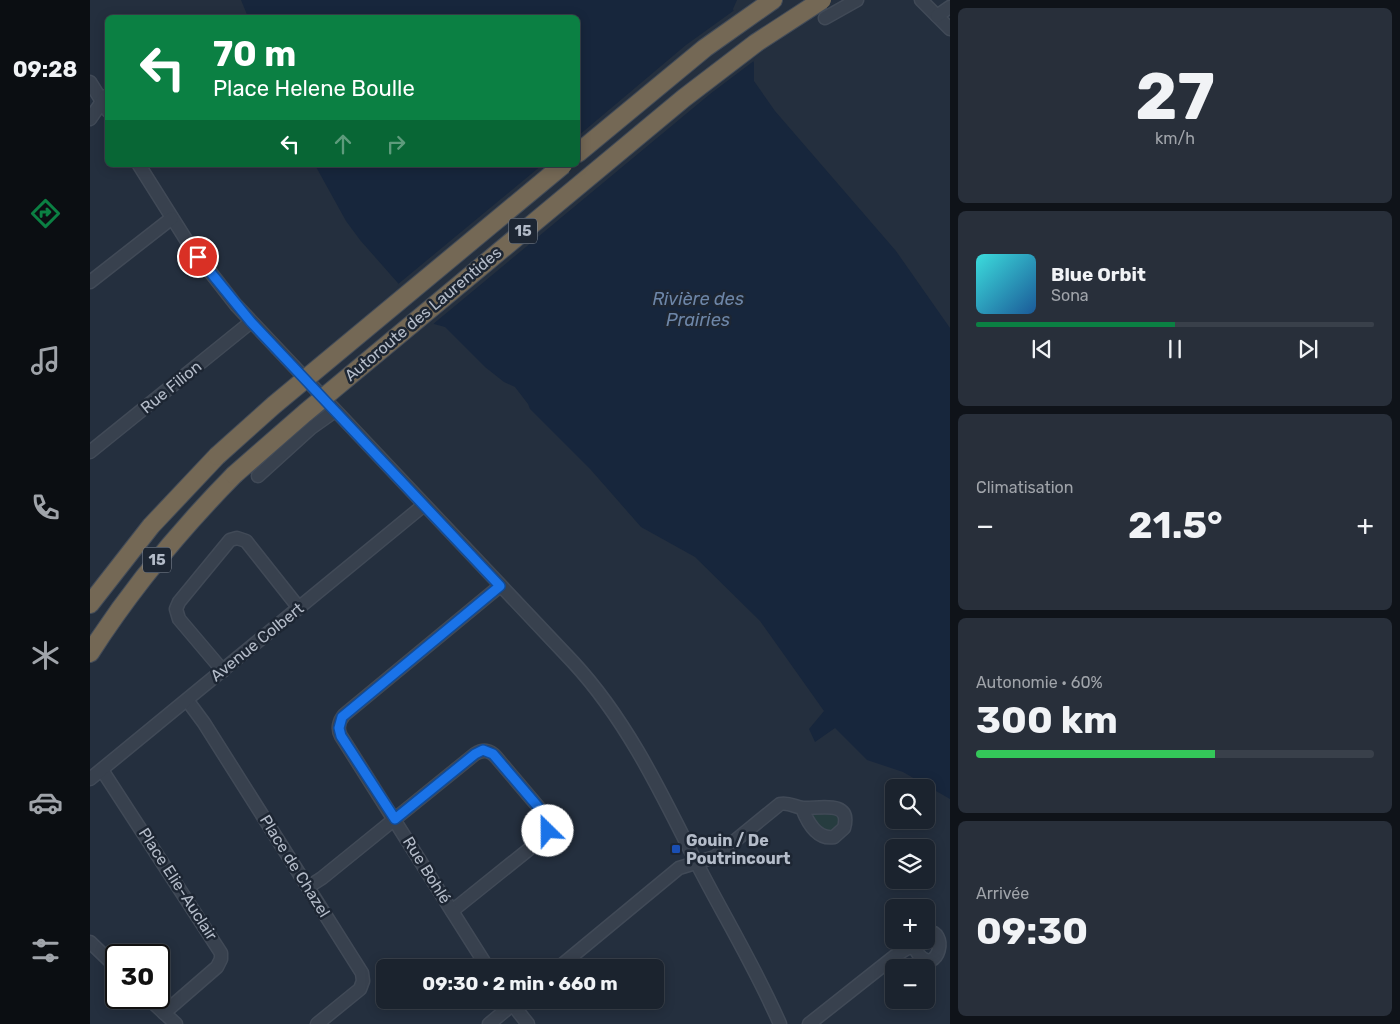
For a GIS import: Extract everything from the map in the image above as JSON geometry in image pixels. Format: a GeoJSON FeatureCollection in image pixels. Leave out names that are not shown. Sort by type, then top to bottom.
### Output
{"type":"FeatureCollection","features":[{"type":"Feature","properties":{"kind":"highway"},"geometry":{"type":"LineString","coordinates":[[580,151],[705,48],[773,0]]}},
{"type":"Feature","properties":{"kind":"highway","name":"Autoroute des Laurentides"},"geometry":{"type":"LineString","coordinates":[[90,653],[121,607],[164,552],[234,475],[305,413],[684,98],[756,43],[822,0]]}},
{"type":"Feature","properties":{"kind":"highway","name":"Autoroute des Laurentides"},"geometry":{"type":"LineString","coordinates":[[90,604],[151,526],[217,456],[274,405],[561,167]]}},
{"type":"Feature","properties":{"kind":"street"},"geometry":{"type":"LineString","coordinates":[[825,18],[857,0]]}},
{"type":"Feature","properties":{"kind":"street"},"geometry":{"type":"LineString","coordinates":[[921,0],[950,29]]}},
{"type":"Feature","properties":{"kind":"street"},"geometry":{"type":"LineString","coordinates":[[937,16],[950,7]]}},
{"type":"Feature","properties":{"kind":"street"},"geometry":{"type":"LineString","coordinates":[[90,82],[105,101]]}},
{"type":"Feature","properties":{"kind":"street"},"geometry":{"type":"LineString","coordinates":[[90,118],[105,103]]}},
{"type":"Feature","properties":{"kind":"street"},"geometry":{"type":"LineString","coordinates":[[140,167],[172,218],[214,278],[251,322],[577,666],[610,707],[628,735],[697,862],[780,1024]]}},
{"type":"Feature","properties":{"kind":"street"},"geometry":{"type":"LineString","coordinates":[[90,282],[172,218]]}},
{"type":"Feature","properties":{"kind":"street","name":"Rue Filion"},"geometry":{"type":"LineString","coordinates":[[90,452],[251,322]]}},
{"type":"Feature","properties":{"kind":"street"},"geometry":{"type":"LineString","coordinates":[[258,476],[311,428],[335,411]]}},
{"type":"Feature","properties":{"kind":"street","name":"Avenue Colbert"},"geometry":{"type":"LineString","coordinates":[[90,779],[424,505]]}},
{"type":"Feature","properties":{"kind":"street"},"geometry":{"type":"LineString","coordinates":[[223,671],[179,619],[176,609],[179,602],[230,540],[237,538],[246,541],[299,608]]}},
{"type":"Feature","properties":{"kind":"street","name":"Rue Bohlé"},"geometry":{"type":"LineString","coordinates":[[482,959],[340,734],[340,722],[344,715],[500,586]]}},
{"type":"Feature","properties":{"kind":"street","name":"Place de Chazel"},"geometry":{"type":"LineString","coordinates":[[187,700],[204,723],[359,968],[363,979],[358,991],[317,1024]]}},
{"type":"Feature","properties":{"kind":"street"},"geometry":{"type":"LineString","coordinates":[[308,887],[322,878],[475,754],[483,750],[493,754],[547,819],[549,828],[543,838],[452,911]]}},
{"type":"Feature","properties":{"kind":"street","name":"Place Elie-Auclair"},"geometry":{"type":"LineString","coordinates":[[102,770],[120,794],[221,953],[218,968],[164,1013]]}},
{"type":"Feature","properties":{"kind":"street"},"geometry":{"type":"LineString","coordinates":[[569,959],[679,868],[715,857],[780,804],[789,804],[802,808]]}},
{"type":"Feature","properties":{"kind":"street"},"geometry":{"type":"LineString","coordinates":[[918,949],[919,955],[925,959],[934,959],[940,955],[944,946],[942,939],[935,933]]}},
{"type":"Feature","properties":{"kind":"street"},"geometry":{"type":"LineString","coordinates":[[90,942],[105,956]]}},
{"type":"Feature","properties":{"kind":"street"},"geometry":{"type":"LineString","coordinates":[[809,1024],[906,949]]}},
{"type":"Feature","properties":{"kind":"street"},"geometry":{"type":"LineString","coordinates":[[160,1009],[176,1024]]}},
{"type":"Feature","properties":{"kind":"street"},"geometry":{"type":"LineString","coordinates":[[490,1024],[506,1009]]}},
{"type":"Feature","properties":{"kind":"street"},"geometry":{"type":"LineString","coordinates":[[518,1009],[528,1024]]}},
{"type":"Feature","properties":{"kind":"green space"},"geometry":{"type":"Polygon","coordinates":[[[813,812],[833,812],[839,819],[838,826],[831,832],[822,829],[811,816],[813,812]]]}},
{"type":"Feature","properties":{"kind":"water","name":"Rivière des Prairies"},"geometry":{"type":"Polygon","coordinates":[[[241,0],[737,0],[733,9],[754,63],[754,81],[775,111],[896,251],[950,328],[950,799],[935,790],[935,779],[915,779],[903,772],[867,760],[835,728],[815,742],[809,729],[824,711],[760,621],[695,557],[641,527],[591,470],[530,409],[515,387],[504,382],[485,367],[445,327],[434,324],[360,240],[346,221],[316,167],[580,167],[580,15],[247,15],[241,0]]]}},
{"type":"Feature","properties":{"kind":"pier"},"geometry":{"type":"Polygon","coordinates":[[[736,9],[755,60],[710,94],[432,325],[397,285],[540,167],[580,167],[580,134],[686,45],[736,9]]]}},
{"type":"Feature","properties":{"kind":"place","name":"Gouin / De Poutrincourt"},"geometry":{"type":"Point","coordinates":[676,849]}},
{"type":"Feature","properties":{"kind":"route"},"geometry":{"type":"LineString","coordinates":[[198,257],[251,322],[500,586],[342,717],[339,728],[341,736],[395,819],[475,754],[486,750],[493,754],[545,815],[548,822],[548,831]]}}]}
